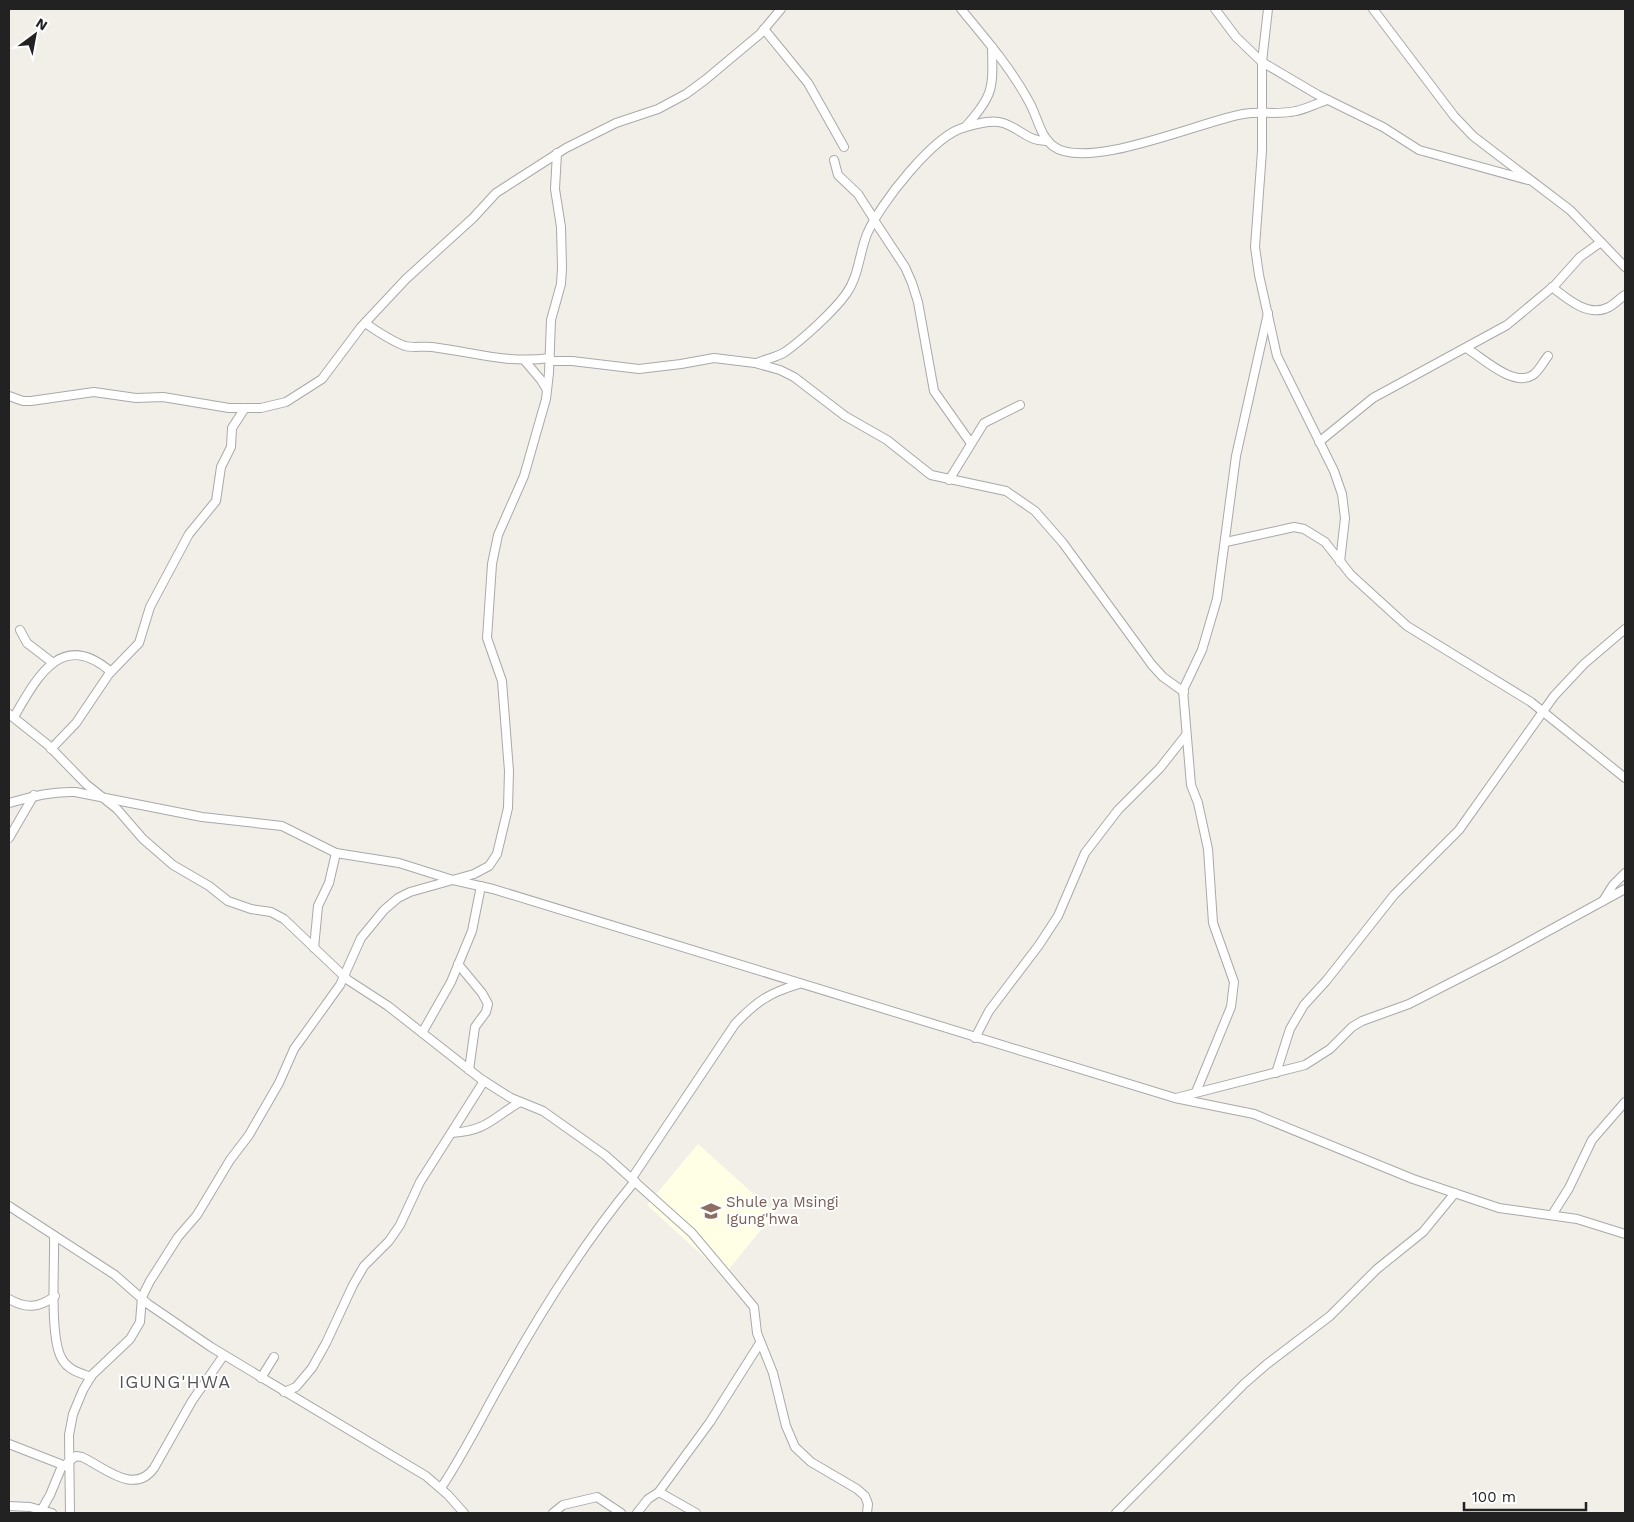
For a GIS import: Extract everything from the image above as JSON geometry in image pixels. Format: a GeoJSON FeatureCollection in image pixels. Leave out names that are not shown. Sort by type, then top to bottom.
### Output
{"type":"FeatureCollection","features":[{"type":"Feature","properties":{"kind":"street"},"geometry":{"type":"LineString","coordinates":[[9,396],[31,401],[94,392],[136,398],[163,397],[229,408],[261,408],[286,402],[322,380],[365,323],[406,279],[473,218],[496,193],[558,154],[616,123],[658,108],[686,94],[720,68],[764,28],[781,9]]}},
{"type":"Feature","properties":{"kind":"street"},"geometry":{"type":"LineString","coordinates":[[961,9],[992,47],[1030,102],[1048,141],[1061,151],[1106,150],[1139,145],[1244,114],[1297,111],[1328,100]]}},
{"type":"Feature","properties":{"kind":"street"},"geometry":{"type":"LineString","coordinates":[[1215,9],[1236,37],[1262,62],[1328,100],[1382,127],[1419,150],[1528,180]]}},
{"type":"Feature","properties":{"kind":"street"},"geometry":{"type":"LineString","coordinates":[[1268,9],[1262,62],[1262,151],[1255,247],[1258,275],[1277,356],[1342,494],[1345,518],[1340,562]]}},
{"type":"Feature","properties":{"kind":"street"},"geometry":{"type":"LineString","coordinates":[[1373,9],[1454,116],[1473,136],[1528,180],[1570,210],[1625,267]]}},
{"type":"Feature","properties":{"kind":"street"},"geometry":{"type":"LineString","coordinates":[[764,28],[808,83],[844,147]]}},
{"type":"Feature","properties":{"kind":"street"},"geometry":{"type":"LineString","coordinates":[[966,126],[984,105],[990,93],[993,79],[992,47]]}},
{"type":"Feature","properties":{"kind":"street"},"geometry":{"type":"LineString","coordinates":[[757,363],[785,352],[828,314],[846,295],[854,282],[867,235],[874,219],[907,174],[942,138],[966,126],[1002,122],[1028,138],[1048,141]]}},
{"type":"Feature","properties":{"kind":"street"},"geometry":{"type":"LineString","coordinates":[[70,1513],[66,1465],[73,1414],[83,1390],[91,1377],[117,1353],[140,1322],[142,1297],[178,1237],[197,1215],[230,1160],[249,1135],[298,1042],[345,977],[356,944],[384,910],[410,892],[479,872],[493,862],[508,808],[509,772],[500,673],[490,652],[487,638],[492,564],[500,528],[527,466],[547,390],[551,320],[561,284],[562,268],[561,227],[555,189],[558,154]]}},
{"type":"Feature","properties":{"kind":"street"},"geometry":{"type":"LineString","coordinates":[[834,160],[838,175],[858,194],[905,267],[918,302],[934,391],[970,442]]}},
{"type":"Feature","properties":{"kind":"street"},"geometry":{"type":"LineString","coordinates":[[1319,442],[1373,398],[1507,325],[1552,287],[1580,257],[1601,242]]}},
{"type":"Feature","properties":{"kind":"street"},"geometry":{"type":"LineString","coordinates":[[1552,287],[1574,304],[1591,310],[1608,308],[1625,295]]}},
{"type":"Feature","properties":{"kind":"street"},"geometry":{"type":"LineString","coordinates":[[1196,1092],[1231,1007],[1234,982],[1213,923],[1208,849],[1192,785],[1186,735],[1184,692],[1202,650],[1217,599],[1236,456],[1268,313]]}},
{"type":"Feature","properties":{"kind":"street"},"geometry":{"type":"LineString","coordinates":[[365,323],[408,347],[431,347],[478,356],[525,361],[550,359],[639,368],[681,364],[714,358],[757,363],[780,370],[794,377],[845,416],[887,440],[921,469],[931,475],[1006,491],[1035,511],[1063,543],[1152,665],[1163,677],[1184,692]]}},
{"type":"Feature","properties":{"kind":"street"},"geometry":{"type":"LineString","coordinates":[[1466,348],[1493,367],[1520,378],[1533,375],[1548,356]]}},
{"type":"Feature","properties":{"kind":"street"},"geometry":{"type":"LineString","coordinates":[[525,361],[547,390]]}},
{"type":"Feature","properties":{"kind":"street"},"geometry":{"type":"LineString","coordinates":[[949,480],[970,442],[984,423],[1020,405]]}},
{"type":"Feature","properties":{"kind":"street"},"geometry":{"type":"LineString","coordinates":[[51,748],[76,723],[111,672],[136,648],[142,639],[150,607],[189,534],[214,506],[218,494],[221,467],[231,447],[232,428],[245,408]]}},
{"type":"Feature","properties":{"kind":"street"},"geometry":{"type":"LineString","coordinates":[[1226,542],[1270,531],[1304,528],[1325,542],[1340,562],[1407,626],[1543,711],[1625,778]]}},
{"type":"Feature","properties":{"kind":"street"},"geometry":{"type":"LineString","coordinates":[[1276,1073],[1290,1029],[1304,1004],[1326,981],[1394,894],[1459,830],[1543,711],[1584,664],[1625,629]]}},
{"type":"Feature","properties":{"kind":"street"},"geometry":{"type":"LineString","coordinates":[[20,630],[26,643],[53,663]]}},
{"type":"Feature","properties":{"kind":"street"},"geometry":{"type":"LineString","coordinates":[[111,672],[98,661],[82,655],[61,658],[53,663],[40,677],[11,715],[51,748],[86,784],[106,800],[143,839],[173,866],[208,886],[228,901],[276,914],[345,977],[388,1006],[484,1081],[520,1102],[552,1117],[634,1180],[692,1233],[751,1301],[756,1313],[757,1333],[760,1343],[773,1373],[786,1426],[795,1447],[810,1462],[857,1489],[865,1496],[868,1504],[867,1513]]}},
{"type":"Feature","properties":{"kind":"street"},"geometry":{"type":"LineString","coordinates":[[975,1038],[989,1011],[1039,945],[1058,916],[1085,853],[1112,817],[1160,768],[1186,735]]}},
{"type":"Feature","properties":{"kind":"street"},"geometry":{"type":"LineString","coordinates":[[9,803],[34,795],[57,791],[75,792],[106,800],[202,818],[276,824],[336,853],[399,863],[453,880],[481,886],[1175,1098],[1254,1114],[1455,1194],[1498,1208],[1552,1214],[1577,1219],[1625,1234]]}},
{"type":"Feature","properties":{"kind":"street"},"geometry":{"type":"LineString","coordinates":[[9,838],[34,795]]}},
{"type":"Feature","properties":{"kind":"street"},"geometry":{"type":"LineString","coordinates":[[314,948],[318,906],[329,883],[336,853]]}},
{"type":"Feature","properties":{"kind":"street"},"geometry":{"type":"LineString","coordinates":[[1603,902],[1613,885],[1625,873]]}},
{"type":"Feature","properties":{"kind":"street"},"geometry":{"type":"LineString","coordinates":[[422,1033],[450,982],[474,926],[481,886]]}},
{"type":"Feature","properties":{"kind":"street"},"geometry":{"type":"LineString","coordinates":[[1175,1098],[1305,1064],[1319,1057],[1362,1021],[1409,1004],[1625,889]]}},
{"type":"Feature","properties":{"kind":"street"},"geometry":{"type":"LineString","coordinates":[[458,964],[482,993],[488,1004],[486,1012],[475,1027],[469,1070]]}},
{"type":"Feature","properties":{"kind":"street"},"geometry":{"type":"LineString","coordinates":[[441,1488],[467,1447],[516,1357],[580,1253],[634,1180],[735,1024],[755,1003],[767,995],[800,984]]}},
{"type":"Feature","properties":{"kind":"street"},"geometry":{"type":"LineString","coordinates":[[284,1392],[296,1387],[312,1368],[326,1343],[351,1288],[364,1266],[389,1241],[400,1225],[417,1187],[484,1081]]}},
{"type":"Feature","properties":{"kind":"street"},"geometry":{"type":"LineString","coordinates":[[452,1133],[470,1131],[487,1126],[501,1113],[520,1102]]}},
{"type":"Feature","properties":{"kind":"street"},"geometry":{"type":"LineString","coordinates":[[1552,1214],[1569,1188],[1592,1140],[1625,1102]]}},
{"type":"Feature","properties":{"kind":"street"},"geometry":{"type":"LineString","coordinates":[[1116,1513],[1244,1384],[1330,1316],[1377,1268],[1423,1232],[1455,1194]]}},
{"type":"Feature","properties":{"kind":"street"},"geometry":{"type":"LineString","coordinates":[[9,1206],[114,1274],[142,1297],[224,1355],[406,1463],[441,1488],[464,1513]]}},
{"type":"Feature","properties":{"kind":"street"},"geometry":{"type":"LineString","coordinates":[[54,1236],[55,1333],[62,1359],[76,1372],[91,1377]]}},
{"type":"Feature","properties":{"kind":"street"},"geometry":{"type":"LineString","coordinates":[[9,1299],[29,1307],[39,1306],[55,1296]]}},
{"type":"Feature","properties":{"kind":"street"},"geometry":{"type":"LineString","coordinates":[[637,1513],[648,1499],[658,1492],[724,1401],[760,1343]]}},
{"type":"Feature","properties":{"kind":"street"},"geometry":{"type":"LineString","coordinates":[[42,1509],[66,1465],[76,1456],[82,1457],[124,1479],[138,1480],[147,1476],[154,1468],[192,1401],[224,1355]]}},
{"type":"Feature","properties":{"kind":"street"},"geometry":{"type":"LineString","coordinates":[[261,1378],[274,1357]]}},
{"type":"Feature","properties":{"kind":"street"},"geometry":{"type":"LineString","coordinates":[[9,1444],[66,1465]]}},
{"type":"Feature","properties":{"kind":"street"},"geometry":{"type":"LineString","coordinates":[[658,1492],[696,1513]]}},
{"type":"Feature","properties":{"kind":"street"},"geometry":{"type":"LineString","coordinates":[[553,1513],[563,1505],[597,1497],[621,1513]]}},
{"type":"Feature","properties":{"kind":"street"},"geometry":{"type":"LineString","coordinates":[[9,1506],[42,1509],[52,1513]]}},
{"type":"Feature","properties":{"kind":"shaded area"},"geometry":{"type":"Polygon","coordinates":[[[698,1144],[775,1213],[724,1275],[647,1205],[698,1144]]]}},
{"type":"Feature","properties":{"kind":"place","name":"Shule ya Msingi Igung'hwa"},"geometry":{"type":"Point","coordinates":[711,1211]}},
{"type":"Feature","properties":{"kind":"district","name":"IGUNG'HWA"},"geometry":{"type":"Point","coordinates":[175,1381]}}]}
